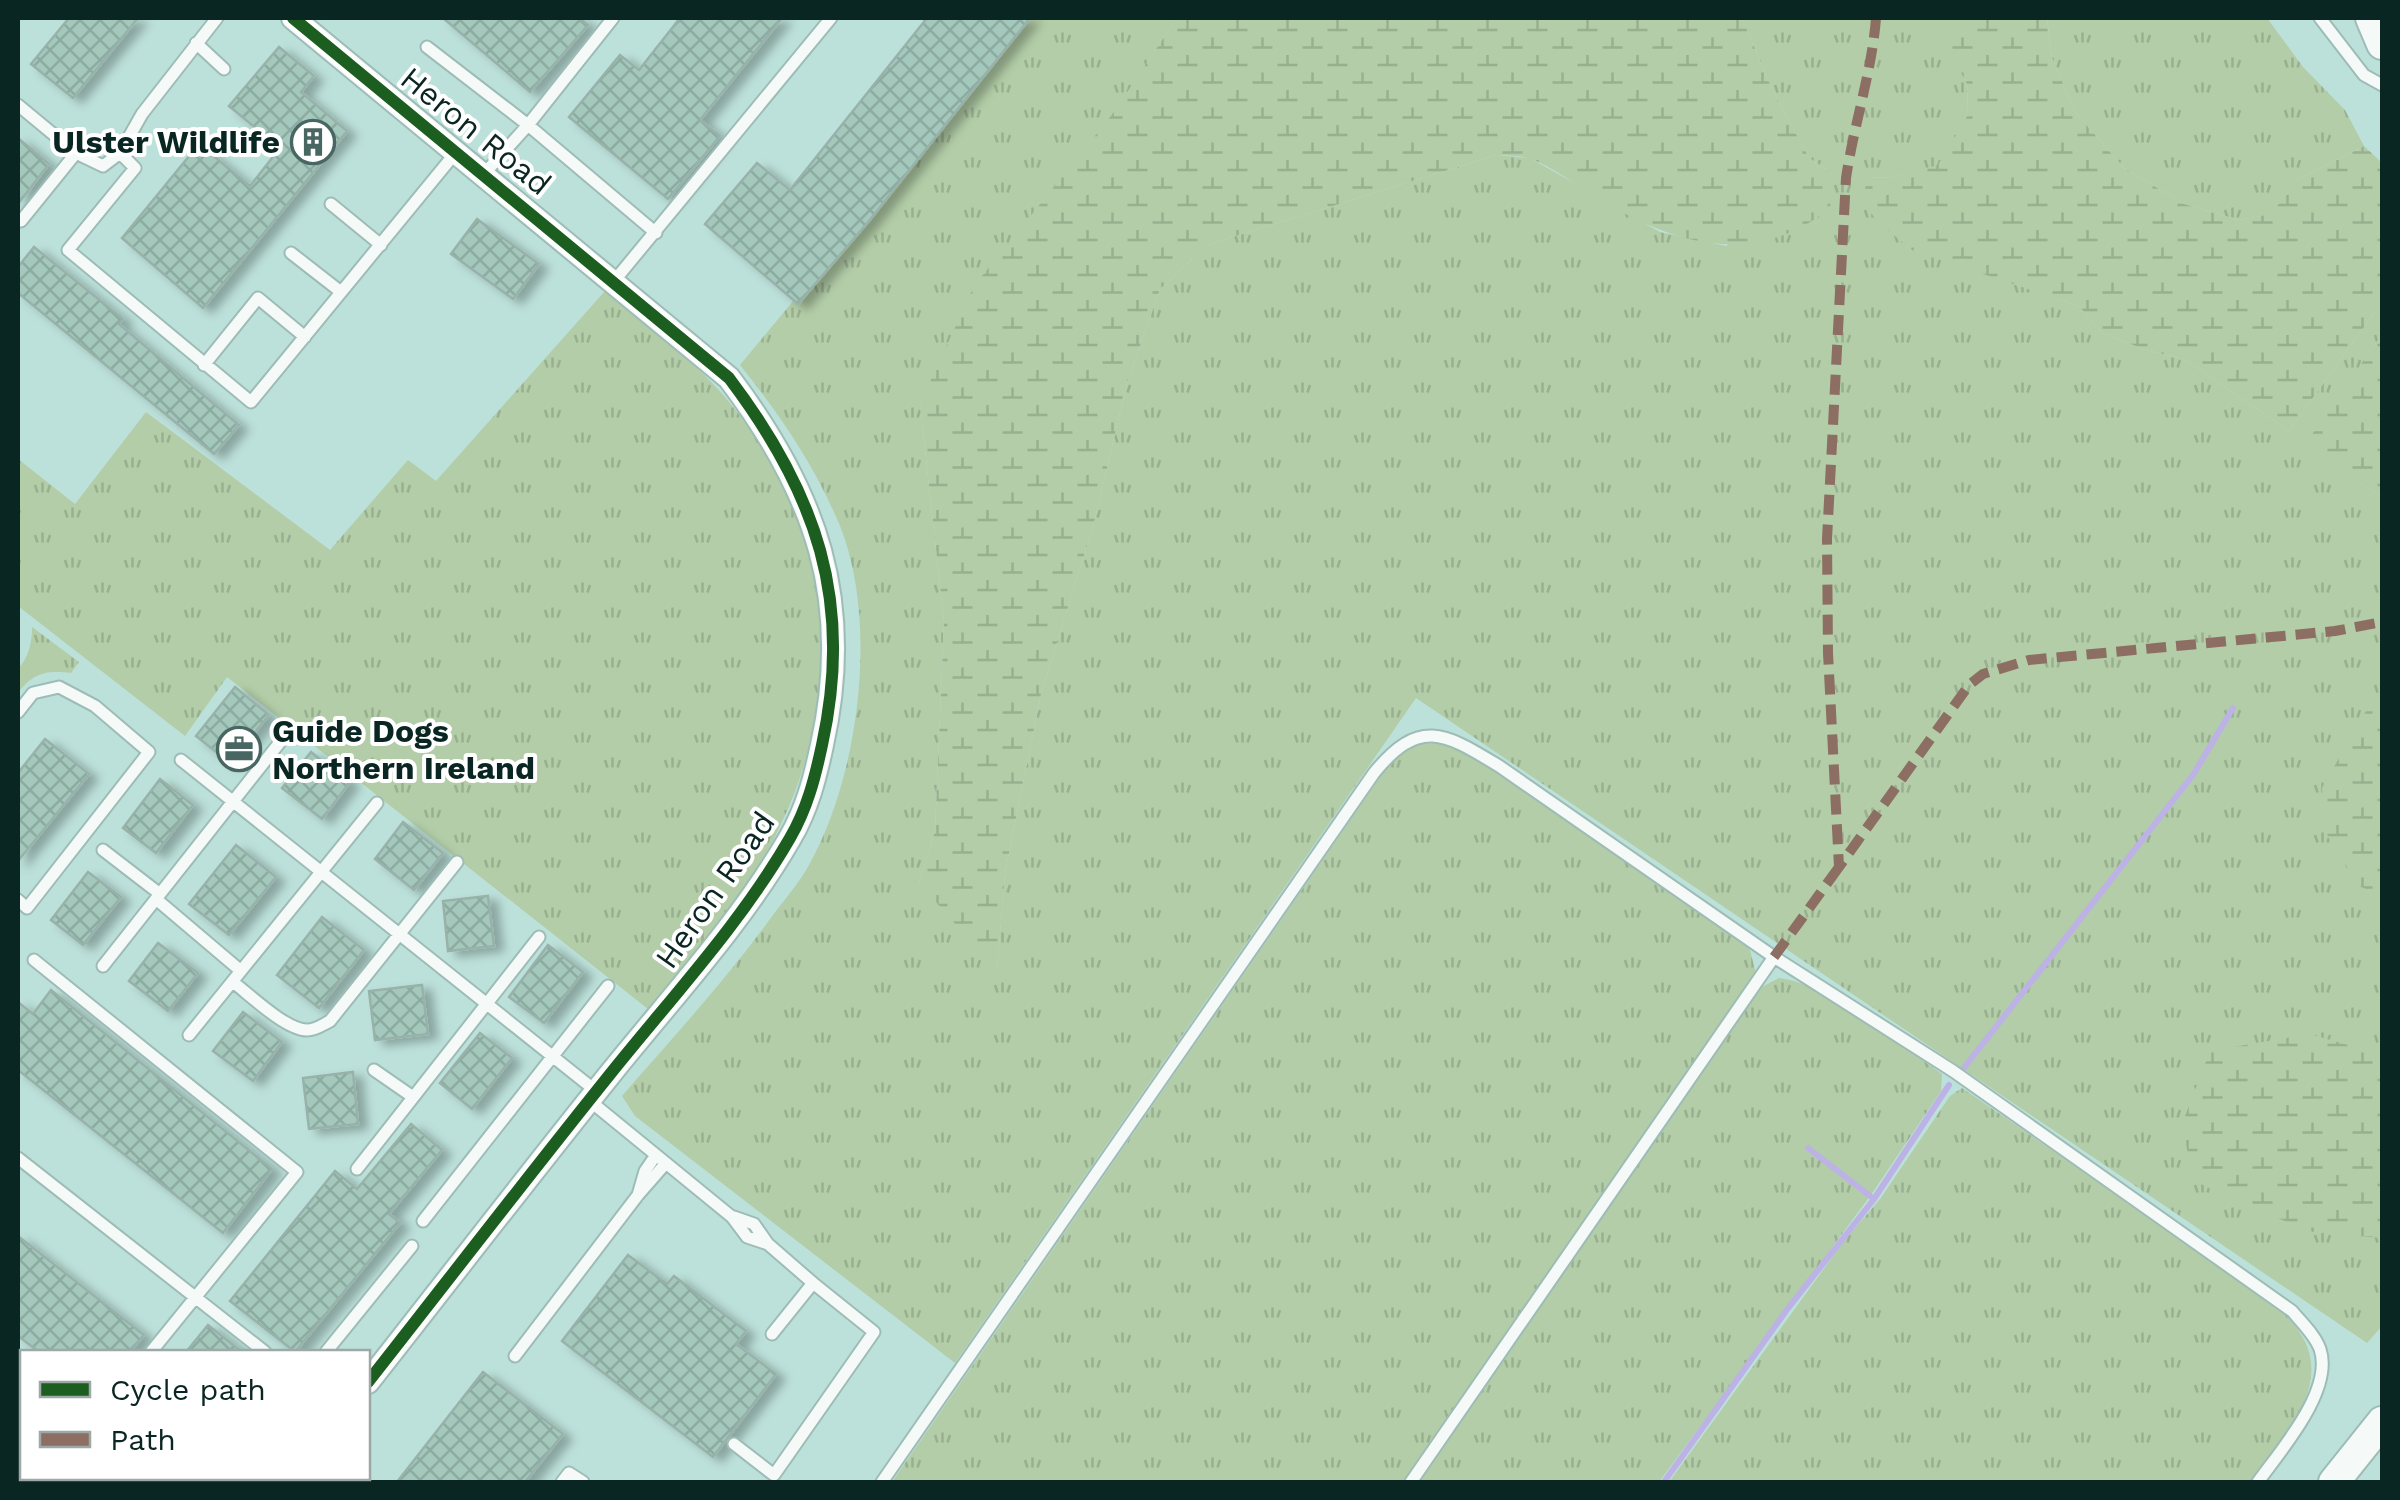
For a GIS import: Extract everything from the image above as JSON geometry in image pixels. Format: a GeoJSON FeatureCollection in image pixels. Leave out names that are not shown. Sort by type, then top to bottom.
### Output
{"type":"FeatureCollection","features":[{"type":"Feature","properties":{"kind":"street","name":"Heron Road"},"geometry":{"type":"LineString","coordinates":[[293,18],[729,378],[771,437],[792,475],[824,560],[833,655],[830,706],[818,760],[809,798],[792,836],[733,921],[370,1379]]}},
{"type":"Feature","properties":{"kind":"street"},"geometry":{"type":"LineString","coordinates":[[2371,18],[2382,31]]}},
{"type":"Feature","properties":{"kind":"street"},"geometry":{"type":"LineString","coordinates":[[2371,18],[2382,44]]}},
{"type":"Feature","properties":{"kind":"street"},"geometry":{"type":"LineString","coordinates":[[2334,1482],[2382,1422]]}},
{"type":"Feature","properties":{"kind":"lane"},"geometry":{"type":"LineString","coordinates":[[18,106],[76,154],[103,166],[120,154],[142,114],[217,18]]}},
{"type":"Feature","properties":{"kind":"lane"},"geometry":{"type":"LineString","coordinates":[[484,174],[528,126],[613,18]]}},
{"type":"Feature","properties":{"kind":"lane"},"geometry":{"type":"LineString","coordinates":[[614,280],[831,18]]}},
{"type":"Feature","properties":{"kind":"lane"},"geometry":{"type":"LineString","coordinates":[[2320,18],[2364,75],[2382,85]]}},
{"type":"Feature","properties":{"kind":"lane"},"geometry":{"type":"LineString","coordinates":[[196,44],[224,69]]}},
{"type":"Feature","properties":{"kind":"lane"},"geometry":{"type":"LineString","coordinates":[[426,47],[656,233]]}},
{"type":"Feature","properties":{"kind":"lane"},"geometry":{"type":"LineString","coordinates":[[120,154],[135,168],[68,250],[251,402],[457,151]]}},
{"type":"Feature","properties":{"kind":"lane"},"geometry":{"type":"LineString","coordinates":[[18,221],[76,154]]}},
{"type":"Feature","properties":{"kind":"lane"},"geometry":{"type":"LineString","coordinates":[[330,204],[381,245]]}},
{"type":"Feature","properties":{"kind":"lane"},"geometry":{"type":"LineString","coordinates":[[291,252],[342,292]]}},
{"type":"Feature","properties":{"kind":"lane"},"geometry":{"type":"LineString","coordinates":[[204,365],[258,298],[305,337]]}},
{"type":"Feature","properties":{"kind":"lane"},"geometry":{"type":"LineString","coordinates":[[18,712],[33,693],[59,687],[95,706],[149,752],[28,908],[18,900]]}},
{"type":"Feature","properties":{"kind":"lane"},"geometry":{"type":"LineString","coordinates":[[102,966],[288,732]]}},
{"type":"Feature","properties":{"kind":"lane"},"geometry":{"type":"LineString","coordinates":[[882,1482],[1374,773],[1391,752],[1410,740],[1435,735],[1453,738],[1500,766],[1774,958],[1968,1082],[2292,1311],[2320,1349],[2324,1369],[2302,1419],[2258,1482]]}},
{"type":"Feature","properties":{"kind":"lane"},"geometry":{"type":"LineString","coordinates":[[181,760],[553,1056],[661,1159],[732,1216],[747,1237],[768,1244],[874,1332],[774,1476],[734,1444]]}},
{"type":"Feature","properties":{"kind":"lane"},"geometry":{"type":"LineString","coordinates":[[190,1035],[377,803]]}},
{"type":"Feature","properties":{"kind":"lane"},"geometry":{"type":"LineString","coordinates":[[102,850],[158,897],[291,1026],[304,1030],[330,1021],[457,862]]}},
{"type":"Feature","properties":{"kind":"lane"},"geometry":{"type":"LineString","coordinates":[[357,1169],[539,937]]}},
{"type":"Feature","properties":{"kind":"lane"},"geometry":{"type":"LineString","coordinates":[[1411,1482],[1774,958]]}},
{"type":"Feature","properties":{"kind":"lane"},"geometry":{"type":"LineString","coordinates":[[34,960],[297,1172],[152,1350]]}},
{"type":"Feature","properties":{"kind":"lane"},"geometry":{"type":"LineString","coordinates":[[423,1220],[608,986]]}},
{"type":"Feature","properties":{"kind":"lane"},"geometry":{"type":"LineString","coordinates":[[374,1070],[413,1097]]}},
{"type":"Feature","properties":{"kind":"lane"},"geometry":{"type":"LineString","coordinates":[[18,1158],[262,1350]]}},
{"type":"Feature","properties":{"kind":"lane"},"geometry":{"type":"LineString","coordinates":[[515,1356],[661,1159]]}},
{"type":"Feature","properties":{"kind":"lane"},"geometry":{"type":"LineString","coordinates":[[328,1350],[412,1246]]}},
{"type":"Feature","properties":{"kind":"lane"},"geometry":{"type":"LineString","coordinates":[[772,1334],[813,1283]]}},
{"type":"Feature","properties":{"kind":"lane"},"geometry":{"type":"LineString","coordinates":[[562,1482],[570,1472],[583,1482]]}},
{"type":"Feature","properties":{"kind":"green space"},"geometry":{"type":"Polygon","coordinates":[[[1028,18],[1177,18],[920,404],[944,622],[935,831],[919,883],[997,970],[1005,873],[1041,694],[1094,523],[1127,383],[1160,289],[1207,245],[1496,155],[1530,158],[1660,232],[1726,246],[1833,174],[1809,158],[1772,89],[1742,18],[1956,18],[1945,40],[1967,84],[1968,116],[1938,166],[1894,177],[1867,178],[2006,281],[2079,306],[2102,333],[2184,359],[2289,431],[2382,302],[2382,334],[2305,446],[2382,497],[2382,1326],[2367,1343],[1416,698],[955,1363],[635,1116],[622,1096],[737,962],[809,865],[840,788],[858,698],[859,607],[840,526],[796,442],[740,365],[1028,18]]]}},
{"type":"Feature","properties":{"kind":"green space"},"geometry":{"type":"Polygon","coordinates":[[[1177,18],[1742,18],[1772,89],[1809,158],[1833,174],[1830,208],[1775,238],[1748,244],[1720,244],[1663,231],[1635,219],[1536,161],[1496,155],[1207,245],[1160,289],[1127,383],[1094,523],[1041,694],[1005,873],[997,971],[919,883],[935,831],[944,622],[920,404],[974,286],[1111,116],[1177,18]]]}},
{"type":"Feature","properties":{"kind":"green space"},"geometry":{"type":"Polygon","coordinates":[[[1956,18],[2047,18],[2052,58],[2075,112],[2124,168],[2184,204],[2239,220],[2271,214],[2297,180],[2364,146],[2382,163],[2382,302],[2289,431],[2184,359],[2102,333],[2079,306],[1912,250],[1878,222],[1864,204],[1866,178],[1894,177],[1938,165],[1968,115],[1967,84],[1944,40],[1956,18]]]}},
{"type":"Feature","properties":{"kind":"green space"},"geometry":{"type":"Polygon","coordinates":[[[2047,18],[2267,18],[2303,67],[2345,110],[2364,146],[2297,180],[2272,214],[2239,220],[2184,204],[2124,168],[2075,112],[2052,58],[2047,18]]]}},
{"type":"Feature","properties":{"kind":"green space"},"geometry":{"type":"Polygon","coordinates":[[[605,291],[706,376],[735,409],[767,456],[792,505],[809,557],[819,610],[821,664],[815,718],[802,771],[781,824],[745,890],[648,1009],[227,677],[185,736],[18,606],[18,459],[75,504],[146,412],[330,550],[408,460],[436,481],[605,291]]]}},
{"type":"Feature","properties":{"kind":"green space"},"geometry":{"type":"Polygon","coordinates":[[[2382,334],[2382,497],[2304,446],[2382,334]]]}},
{"type":"Feature","properties":{"kind":"green space"},"geometry":{"type":"Polygon","coordinates":[[[32,627],[79,662],[71,673],[35,677],[18,693],[18,668],[29,649],[32,627]]]}},
{"type":"Feature","properties":{"kind":"green space"},"geometry":{"type":"Polygon","coordinates":[[[2382,704],[2382,896],[2359,886],[2326,834],[2322,788],[2366,711],[2382,704]]]}},
{"type":"Feature","properties":{"kind":"green space"},"geometry":{"type":"Polygon","coordinates":[[[1442,743],[1468,753],[1742,941],[1750,950],[1756,974],[1404,1482],[892,1482],[1394,757],[1418,744],[1442,743]]]}},
{"type":"Feature","properties":{"kind":"green space"},"geometry":{"type":"Polygon","coordinates":[[[1779,978],[1820,991],[1842,1003],[1942,1074],[1941,1091],[1873,1192],[1659,1482],[1415,1482],[1760,988],[1779,978]]]}},
{"type":"Feature","properties":{"kind":"green space"},"geometry":{"type":"Polygon","coordinates":[[[2310,1034],[2382,1055],[2382,1238],[2313,1232],[2238,1203],[2193,1180],[2182,1124],[2210,1051],[2310,1034]]]}},
{"type":"Feature","properties":{"kind":"green space"},"geometry":{"type":"Polygon","coordinates":[[[1962,1088],[2264,1296],[2290,1320],[2306,1343],[2311,1366],[2309,1388],[2287,1433],[2252,1482],[1669,1482],[1844,1241],[1880,1199],[1950,1096],[1962,1088]]]}},
{"type":"Feature","properties":{"kind":"building"},"geometry":{"type":"Polygon","coordinates":[[[69,18],[138,18],[73,98],[31,64],[69,18]]]}},
{"type":"Feature","properties":{"kind":"building"},"geometry":{"type":"Polygon","coordinates":[[[443,18],[579,18],[588,25],[530,92],[443,18]]]}},
{"type":"Feature","properties":{"kind":"building"},"geometry":{"type":"Polygon","coordinates":[[[680,18],[782,18],[700,120],[720,136],[668,199],[569,117],[620,55],[639,70],[680,18]]]}},
{"type":"Feature","properties":{"kind":"building"},"geometry":{"type":"Polygon","coordinates":[[[927,18],[1030,18],[798,304],[705,224],[757,163],[790,190],[927,18]]]}},
{"type":"Feature","properties":{"kind":"building"},"geometry":{"type":"Polygon","coordinates":[[[279,47],[314,76],[301,92],[347,131],[203,308],[122,238],[199,144],[250,186],[280,148],[229,106],[279,47]]]}},
{"type":"Feature","properties":{"kind":"building"},"geometry":{"type":"Polygon","coordinates":[[[18,138],[49,164],[18,204],[18,138]]]}},
{"type":"Feature","properties":{"kind":"building"},"geometry":{"type":"Polygon","coordinates":[[[477,219],[539,264],[513,299],[451,254],[477,219]]]}},
{"type":"Feature","properties":{"kind":"building"},"geometry":{"type":"Polygon","coordinates":[[[34,247],[123,319],[119,324],[239,425],[214,454],[18,293],[18,267],[34,247]]]}},
{"type":"Feature","properties":{"kind":"building"},"geometry":{"type":"Polygon","coordinates":[[[235,687],[269,715],[230,763],[196,736],[235,687]]]}},
{"type":"Feature","properties":{"kind":"building"},"geometry":{"type":"Polygon","coordinates":[[[45,739],[89,774],[18,861],[18,773],[45,739]]]}},
{"type":"Feature","properties":{"kind":"building"},"geometry":{"type":"Polygon","coordinates":[[[311,752],[350,782],[322,819],[282,788],[311,752]]]}},
{"type":"Feature","properties":{"kind":"building"},"geometry":{"type":"Polygon","coordinates":[[[160,779],[193,805],[156,853],[123,828],[160,779]]]}},
{"type":"Feature","properties":{"kind":"building"},"geometry":{"type":"Polygon","coordinates":[[[403,822],[443,853],[414,890],[375,859],[403,822]]]}},
{"type":"Feature","properties":{"kind":"building"},"geometry":{"type":"Polygon","coordinates":[[[236,845],[276,877],[229,935],[189,904],[236,845]]]}},
{"type":"Feature","properties":{"kind":"building"},"geometry":{"type":"Polygon","coordinates":[[[88,872],[121,897],[83,945],[51,920],[88,872]]]}},
{"type":"Feature","properties":{"kind":"building"},"geometry":{"type":"Polygon","coordinates":[[[488,896],[494,946],[448,951],[443,901],[488,896]]]}},
{"type":"Feature","properties":{"kind":"building"},"geometry":{"type":"Polygon","coordinates":[[[322,917],[364,950],[319,1008],[277,975],[322,917]]]}},
{"type":"Feature","properties":{"kind":"building"},"geometry":{"type":"Polygon","coordinates":[[[158,943],[198,973],[168,1011],[129,981],[158,943]]]}},
{"type":"Feature","properties":{"kind":"building"},"geometry":{"type":"Polygon","coordinates":[[[548,945],[583,972],[544,1023],[509,997],[548,945]]]}},
{"type":"Feature","properties":{"kind":"building"},"geometry":{"type":"Polygon","coordinates":[[[422,985],[428,1034],[375,1040],[369,991],[422,985]]]}},
{"type":"Feature","properties":{"kind":"building"},"geometry":{"type":"Polygon","coordinates":[[[51,990],[272,1169],[223,1233],[18,1070],[18,1002],[33,1014],[51,990]]]}},
{"type":"Feature","properties":{"kind":"building"},"geometry":{"type":"Polygon","coordinates":[[[243,1012],[282,1042],[253,1081],[213,1051],[243,1012]]]}},
{"type":"Feature","properties":{"kind":"building"},"geometry":{"type":"Polygon","coordinates":[[[480,1033],[512,1058],[472,1109],[440,1083],[480,1033]]]}},
{"type":"Feature","properties":{"kind":"building"},"geometry":{"type":"Polygon","coordinates":[[[353,1072],[358,1124],[309,1129],[303,1078],[353,1072]]]}},
{"type":"Feature","properties":{"kind":"building"},"geometry":{"type":"Polygon","coordinates":[[[411,1124],[442,1150],[389,1214],[400,1223],[297,1350],[292,1350],[230,1301],[335,1171],[357,1189],[411,1124]]]}},
{"type":"Feature","properties":{"kind":"building"},"geometry":{"type":"Polygon","coordinates":[[[18,1236],[144,1335],[132,1350],[36,1350],[18,1336],[18,1236]]]}},
{"type":"Feature","properties":{"kind":"building"},"geometry":{"type":"Polygon","coordinates":[[[628,1255],[667,1284],[674,1276],[746,1331],[736,1344],[776,1374],[713,1457],[562,1341],[628,1255]]]}},
{"type":"Feature","properties":{"kind":"building"},"geometry":{"type":"Polygon","coordinates":[[[208,1325],[239,1350],[188,1350],[208,1325]]]}},
{"type":"Feature","properties":{"kind":"building"},"geometry":{"type":"Polygon","coordinates":[[[483,1372],[563,1434],[525,1482],[397,1482],[483,1372]]]}},
{"type":"Feature","properties":{"kind":"waterway"},"geometry":{"type":"LineString","coordinates":[[1963,1069],[2193,775],[2233,708]]}},
{"type":"Feature","properties":{"kind":"waterway"},"geometry":{"type":"LineString","coordinates":[[1874,1199],[1949,1085]]}},
{"type":"Feature","properties":{"kind":"waterway"},"geometry":{"type":"LineString","coordinates":[[1664,1482],[1786,1311],[1874,1199],[1808,1148]]}},
{"type":"Feature","properties":{"kind":"marked path"},"geometry":{"type":"LineString","coordinates":[[1876,18],[1846,178],[1827,539],[1828,653],[1839,867],[1969,685],[1983,674],[2029,660],[2335,631],[2382,622]]}},
{"type":"Feature","properties":{"kind":"marked path"},"geometry":{"type":"LineString","coordinates":[[1774,957],[1839,867]]}},
{"type":"Feature","properties":{"kind":"cycle path"},"geometry":{"type":"LineString","coordinates":[[293,18],[729,378],[785,464],[805,507],[830,596],[833,643],[831,693],[813,781],[796,827],[771,869],[705,959],[580,1111],[370,1379]]}},
{"type":"Feature","properties":{"kind":"place","name":"Ulster Wildlife"},"geometry":{"type":"Point","coordinates":[313,142]}},
{"type":"Feature","properties":{"kind":"place","name":"Guide Dogs Northern Ireland"},"geometry":{"type":"Point","coordinates":[239,749]}}]}
